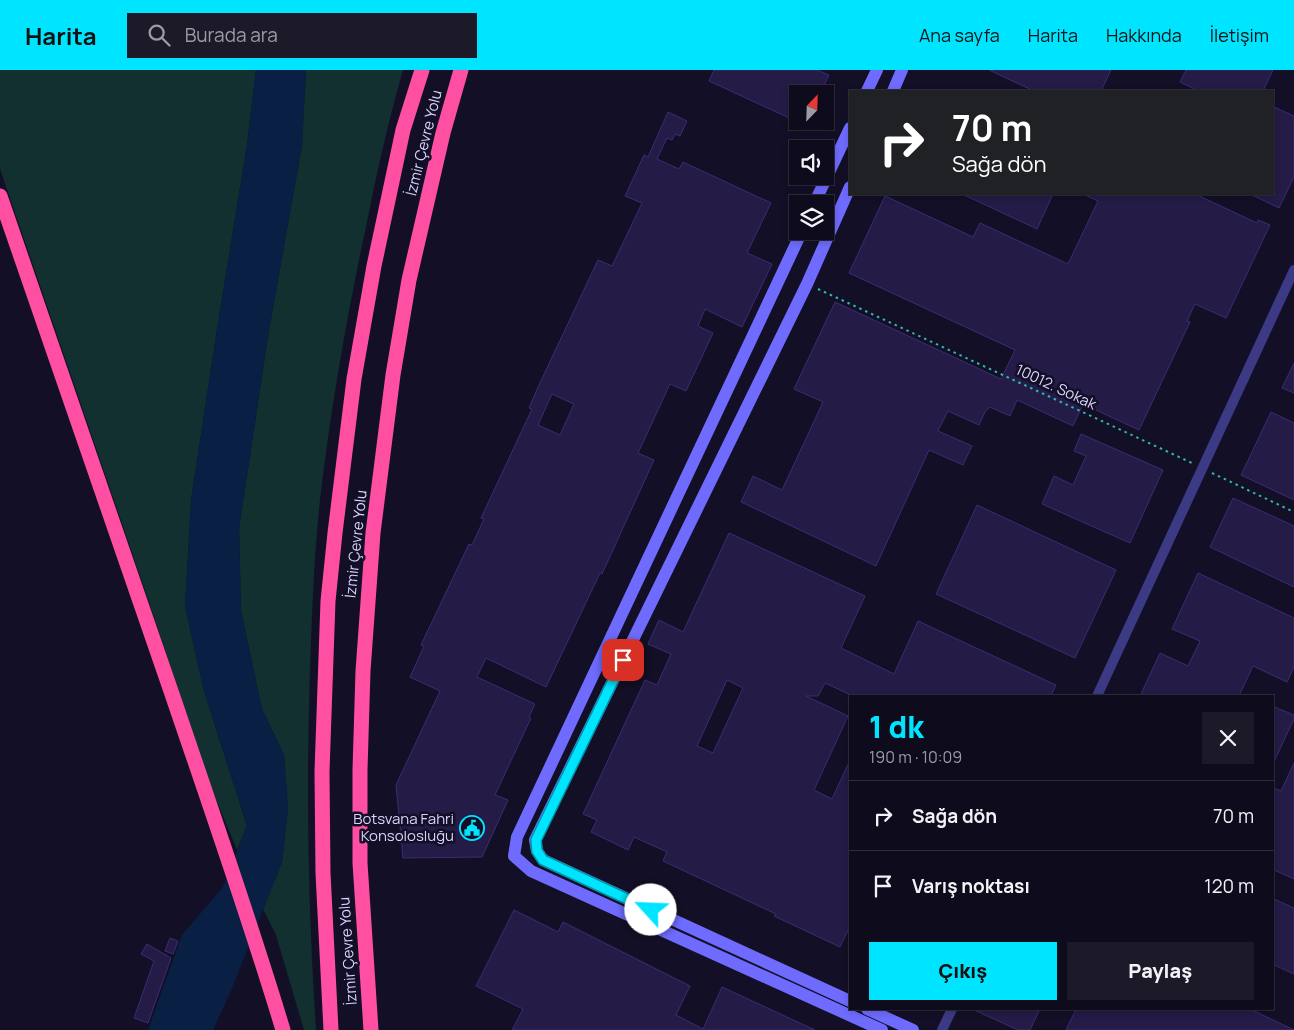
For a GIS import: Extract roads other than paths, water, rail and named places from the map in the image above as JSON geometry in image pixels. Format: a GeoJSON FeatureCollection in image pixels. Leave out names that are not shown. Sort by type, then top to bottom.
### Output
{"type":"FeatureCollection","features":[{"type":"Feature","properties":{"kind":"highway","name":"İzmir Çevre Yolu"},"geometry":{"type":"LineString","coordinates":[[331,1030],[323,873],[322,790],[328,601],[355,369],[374,266],[403,130],[422,70]]}},
{"type":"Feature","properties":{"kind":"highway","name":"İzmir Çevre Yolu"},"geometry":{"type":"LineString","coordinates":[[371,1030],[360,864],[360,770],[364,662],[373,533],[393,375],[410,280],[443,133],[461,70]]}},
{"type":"Feature","properties":{"kind":"highway"},"geometry":{"type":"LineString","coordinates":[[0,196],[259,950],[283,1030]]}},
{"type":"Feature","properties":{"kind":"street"},"geometry":{"type":"LineString","coordinates":[[867,90],[877,70]]}},
{"type":"Feature","properties":{"kind":"street"},"geometry":{"type":"LineString","coordinates":[[893,90],[902,70]]}},
{"type":"Feature","properties":{"kind":"street"},"geometry":{"type":"LineString","coordinates":[[818,195],[849,130]]}},
{"type":"Feature","properties":{"kind":"street"},"geometry":{"type":"LineString","coordinates":[[849,189],[807,284],[536,840],[537,851],[543,860],[849,1001]]}},
{"type":"Feature","properties":{"kind":"street"},"geometry":{"type":"LineString","coordinates":[[514,856],[522,828],[798,240]]}},
{"type":"Feature","properties":{"kind":"street"},"geometry":{"type":"LineString","coordinates":[[1097,695],[1294,270]]}},
{"type":"Feature","properties":{"kind":"street"},"geometry":{"type":"LineString","coordinates":[[514,856],[537,851]]}},
{"type":"Feature","properties":{"kind":"street"},"geometry":{"type":"LineString","coordinates":[[514,856],[531,871],[882,1030]]}},
{"type":"Feature","properties":{"kind":"street"},"geometry":{"type":"LineString","coordinates":[[869,1010],[913,1030]]}},
{"type":"Feature","properties":{"kind":"street"},"geometry":{"type":"LineString","coordinates":[[942,1030],[952,1010]]}},
{"type":"Feature","properties":{"kind":"water"},"geometry":{"type":"Polygon","coordinates":[[[256,70],[306,70],[302,145],[268,336],[239,529],[241,611],[262,709],[284,755],[288,809],[282,862],[231,991],[213,1030],[148,1030],[182,935],[223,887],[247,826],[204,691],[185,607],[191,500],[247,145],[256,70]]]}},
{"type":"Feature","properties":{"kind":"place","name":"Botsvana Fahri Konsolosluğu"},"geometry":{"type":"Point","coordinates":[472,828]}}]}
